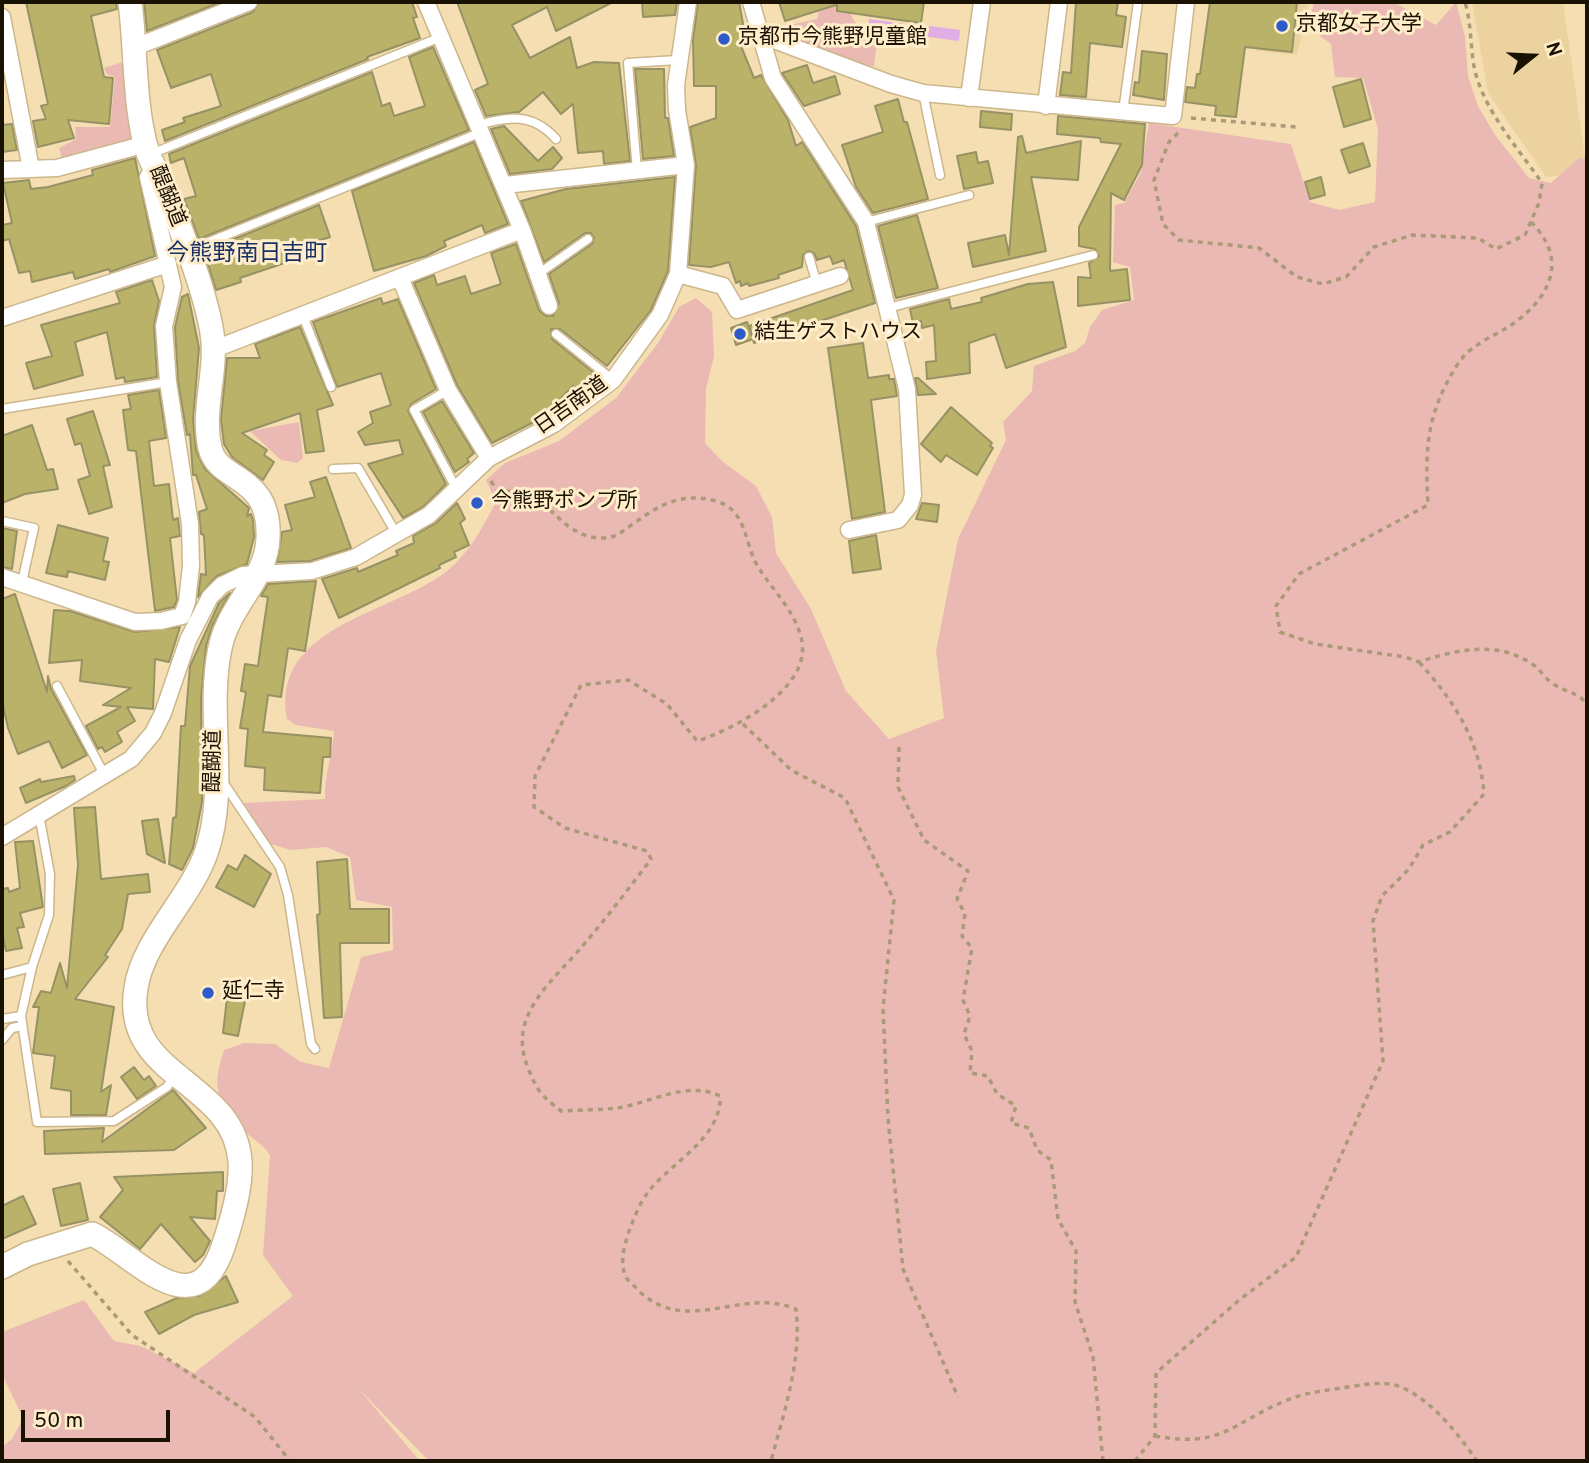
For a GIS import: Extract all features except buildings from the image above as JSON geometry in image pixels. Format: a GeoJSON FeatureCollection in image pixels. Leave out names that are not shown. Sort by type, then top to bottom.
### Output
{"type":"FeatureCollection","features":[{"type":"Feature","properties":{"kind":"main road","name":"醍醐道"},"geometry":{"type":"LineString","coordinates":[[2,1267],[53,1245],[92,1234],[156,1279],[188,1284],[210,1272],[217,1263],[230,1224],[240,1158],[222,1115],[213,1103],[158,1061],[140,1034],[135,988],[142,967],[194,881],[205,856],[214,817],[219,649],[234,607],[259,573],[268,540],[263,507],[253,487],[218,464],[209,444],[212,350],[209,320],[178,258],[163,185],[149,155],[130,2]]}},
{"type":"Feature","properties":{"kind":"street"},"geometry":{"type":"LineString","coordinates":[[134,48],[248,2]]}},
{"type":"Feature","properties":{"kind":"street"},"geometry":{"type":"LineString","coordinates":[[426,2],[505,185],[549,306]]}},
{"type":"Feature","properties":{"kind":"street","name":"日吉南道"},"geometry":{"type":"LineString","coordinates":[[2,837],[131,759],[153,733],[163,713],[188,640],[210,597],[236,577],[259,573],[312,571],[356,557],[429,515],[489,458],[554,424],[613,380],[660,315],[678,275],[686,165],[677,110],[678,60],[688,2]]}},
{"type":"Feature","properties":{"kind":"street"},"geometry":{"type":"LineString","coordinates":[[751,2],[773,78],[866,222],[907,389],[913,495],[910,505],[898,520],[849,530]]}},
{"type":"Feature","properties":{"kind":"street"},"geometry":{"type":"LineString","coordinates":[[969,98],[982,2]]}},
{"type":"Feature","properties":{"kind":"street"},"geometry":{"type":"LineString","coordinates":[[1046,106],[1059,2]]}},
{"type":"Feature","properties":{"kind":"street"},"geometry":{"type":"LineString","coordinates":[[761,35],[891,84],[923,93],[1173,116],[1186,2]]}},
{"type":"Feature","properties":{"kind":"street"},"geometry":{"type":"LineString","coordinates":[[2,17],[30,169]]}},
{"type":"Feature","properties":{"kind":"street"},"geometry":{"type":"LineString","coordinates":[[2,170],[57,168],[149,155]]}},
{"type":"Feature","properties":{"kind":"street"},"geometry":{"type":"LineString","coordinates":[[505,185],[686,165]]}},
{"type":"Feature","properties":{"kind":"street"},"geometry":{"type":"LineString","coordinates":[[212,350],[522,230]]}},
{"type":"Feature","properties":{"kind":"street"},"geometry":{"type":"LineString","coordinates":[[2,318],[178,258],[164,326],[167,382],[190,524],[191,566],[187,602],[182,616],[161,621],[135,622],[2,577]]}},
{"type":"Feature","properties":{"kind":"street"},"geometry":{"type":"LineString","coordinates":[[678,275],[723,286],[737,310],[841,276]]}},
{"type":"Feature","properties":{"kind":"street"},"geometry":{"type":"LineString","coordinates":[[400,278],[448,390],[489,458]]}},
{"type":"Feature","properties":{"kind":"lane"},"geometry":{"type":"LineString","coordinates":[[1123,112],[1138,2]]}},
{"type":"Feature","properties":{"kind":"lane"},"geometry":{"type":"LineString","coordinates":[[149,155],[441,37]]}},
{"type":"Feature","properties":{"kind":"lane"},"geometry":{"type":"LineString","coordinates":[[637,171],[628,63],[678,60]]}},
{"type":"Feature","properties":{"kind":"lane"},"geometry":{"type":"LineString","coordinates":[[923,93],[940,175]]}},
{"type":"Feature","properties":{"kind":"lane"},"geometry":{"type":"LineString","coordinates":[[178,258],[504,118],[521,117],[541,124],[556,138]]}},
{"type":"Feature","properties":{"kind":"lane"},"geometry":{"type":"LineString","coordinates":[[866,222],[970,195]]}},
{"type":"Feature","properties":{"kind":"lane"},"geometry":{"type":"LineString","coordinates":[[538,274],[588,239]]}},
{"type":"Feature","properties":{"kind":"lane"},"geometry":{"type":"LineString","coordinates":[[888,308],[1093,255]]}},
{"type":"Feature","properties":{"kind":"lane"},"geometry":{"type":"LineString","coordinates":[[808,257],[817,284]]}},
{"type":"Feature","properties":{"kind":"lane"},"geometry":{"type":"LineString","coordinates":[[303,316],[331,387]]}},
{"type":"Feature","properties":{"kind":"lane"},"geometry":{"type":"LineString","coordinates":[[556,334],[613,380]]}},
{"type":"Feature","properties":{"kind":"lane"},"geometry":{"type":"LineString","coordinates":[[2,409],[167,382]]}},
{"type":"Feature","properties":{"kind":"lane"},"geometry":{"type":"LineString","coordinates":[[448,390],[414,410],[456,488]]}},
{"type":"Feature","properties":{"kind":"lane"},"geometry":{"type":"LineString","coordinates":[[333,469],[358,468],[396,533]]}},
{"type":"Feature","properties":{"kind":"lane"},"geometry":{"type":"LineString","coordinates":[[2,521],[34,528],[22,582]]}},
{"type":"Feature","properties":{"kind":"lane"},"geometry":{"type":"LineString","coordinates":[[57,686],[105,777]]}},
{"type":"Feature","properties":{"kind":"lane"},"geometry":{"type":"LineString","coordinates":[[216,775],[227,784],[279,867],[288,895],[311,1044],[315,1049]]}},
{"type":"Feature","properties":{"kind":"lane"},"geometry":{"type":"LineString","coordinates":[[39,814],[50,874],[49,915],[32,967],[22,1021],[37,1122],[114,1121],[167,1087],[176,1075]]}},
{"type":"Feature","properties":{"kind":"lane"},"geometry":{"type":"LineString","coordinates":[[2,975],[32,967]]}},
{"type":"Feature","properties":{"kind":"lane"},"geometry":{"type":"LineString","coordinates":[[2,1019],[22,1021]]}},
{"type":"Feature","properties":{"kind":"lane"},"geometry":{"type":"LineString","coordinates":[[2,1040],[22,1021]]}},
{"type":"Feature","properties":{"kind":"path"},"geometry":{"type":"LineString","coordinates":[[1296,127],[1173,116],[1178,134],[1169,142],[1154,180],[1163,224],[1179,240],[1259,248],[1297,277],[1322,284],[1346,277],[1374,247],[1412,235],[1478,238],[1496,249],[1525,235],[1539,203],[1542,183],[1484,97],[1475,69],[1472,23],[1465,2]]}},
{"type":"Feature","properties":{"kind":"path"},"geometry":{"type":"LineString","coordinates":[[1135,1461],[1155,1436],[1156,1373],[1238,1301],[1296,1257],[1383,1061],[1373,921],[1382,896],[1409,869],[1423,845],[1450,832],[1484,794],[1482,770],[1467,726],[1445,691],[1419,662],[1405,657],[1315,644],[1280,632],[1276,606],[1299,574],[1428,505],[1425,457],[1429,423],[1458,364],[1480,341],[1517,321],[1546,291],[1554,265],[1546,237],[1531,222]]}},
{"type":"Feature","properties":{"kind":"path"},"geometry":{"type":"LineString","coordinates":[[498,491],[526,494],[572,530],[602,538],[615,537],[665,502],[685,496],[717,501],[732,509],[743,524],[757,564],[792,614],[802,640],[801,664],[792,681],[743,724],[697,741],[667,704],[628,680],[581,685],[535,776],[534,807],[565,828],[633,845],[647,851],[651,859],[532,1005],[526,1014],[521,1050],[537,1092],[561,1111],[618,1108],[692,1089],[707,1090],[720,1096],[721,1109],[712,1127],[648,1192],[631,1225],[622,1254],[625,1277],[652,1303],[685,1313],[753,1301],[780,1302],[796,1309],[799,1330],[796,1353],[771,1461]]}},
{"type":"Feature","properties":{"kind":"path"},"geometry":{"type":"LineString","coordinates":[[1419,662],[1455,649],[1503,650],[1534,666],[1554,685],[1579,694],[1587,704]]}},
{"type":"Feature","properties":{"kind":"path"},"geometry":{"type":"LineString","coordinates":[[743,724],[791,770],[845,798],[894,900],[883,1008],[888,1118],[903,1269],[958,1397]]}},
{"type":"Feature","properties":{"kind":"path"},"geometry":{"type":"LineString","coordinates":[[899,747],[898,787],[924,841],[968,871],[957,899],[965,914],[962,936],[972,948],[963,1000],[970,1016],[964,1034],[972,1051],[970,1073],[988,1076],[997,1094],[1016,1106],[1011,1123],[1029,1128],[1037,1150],[1051,1160],[1058,1219],[1076,1251],[1075,1302],[1093,1357],[1103,1461]]}},
{"type":"Feature","properties":{"kind":"path"},"geometry":{"type":"LineString","coordinates":[[53,1245],[132,1335],[256,1417],[290,1461]]}},
{"type":"Feature","properties":{"kind":"path"},"geometry":{"type":"LineString","coordinates":[[1155,1436],[1187,1442],[1221,1436],[1284,1401],[1308,1393],[1384,1384],[1400,1386],[1420,1399],[1452,1428],[1477,1461]]}},
{"type":"Feature","properties":{"kind":"shaded area"},"geometry":{"type":"Polygon","coordinates":[[[821,2],[846,2],[857,24],[877,40],[874,66],[851,64],[789,34],[790,25],[817,19],[821,2]]]}},
{"type":"Feature","properties":{"kind":"shaded area","name":"京都女子大学"},"geometry":{"type":"Polygon","coordinates":[[[1263,2],[1309,2],[1297,55],[1256,51],[1263,2]]]}},
{"type":"Feature","properties":{"kind":"shaded area"},"geometry":{"type":"Polygon","coordinates":[[[1314,2],[1393,2],[1436,25],[1456,2],[1465,37],[1468,76],[1478,106],[1495,135],[1529,178],[1551,183],[1579,158],[1587,159],[1587,1461],[429,1461],[357,1387],[420,1461],[2,1461],[2,1447],[12,1439],[23,1418],[2,1374],[2,1332],[84,1300],[114,1341],[141,1346],[194,1373],[293,1296],[263,1255],[270,1155],[238,1125],[224,1106],[217,1081],[220,1062],[224,1050],[244,1043],[275,1044],[301,1062],[329,1068],[361,957],[393,950],[392,907],[356,900],[350,857],[326,847],[290,850],[268,843],[244,803],[325,799],[334,731],[296,725],[287,719],[287,687],[297,662],[316,642],[340,626],[424,586],[455,564],[475,539],[496,502],[486,480],[505,463],[559,441],[616,398],[658,343],[679,307],[696,298],[712,312],[714,356],[706,389],[705,443],[723,462],[756,486],[772,517],[776,553],[811,609],[846,691],[889,739],[944,718],[936,651],[958,539],[1006,440],[1003,422],[1032,391],[1034,366],[1075,351],[1085,343],[1090,327],[1102,310],[1134,300],[1130,267],[1113,262],[1115,205],[1124,203],[1141,172],[1149,123],[1291,144],[1310,202],[1339,210],[1375,202],[1378,129],[1363,78],[1335,77],[1331,44],[1308,27],[1314,2]]]}},
{"type":"Feature","properties":{"kind":"shaded area"},"geometry":{"type":"Polygon","coordinates":[[[1472,2],[1563,2],[1587,171],[1546,177],[1488,93],[1472,2]]]}},
{"type":"Feature","properties":{"kind":"shaded area"},"geometry":{"type":"Polygon","coordinates":[[[869,19],[905,24],[904,35],[868,30],[869,19]]]}},
{"type":"Feature","properties":{"kind":"shaded area"},"geometry":{"type":"Polygon","coordinates":[[[922,25],[960,30],[959,41],[921,36],[922,25]]]}},
{"type":"Feature","properties":{"kind":"shaded area"},"geometry":{"type":"Polygon","coordinates":[[[126,61],[136,141],[62,158],[59,148],[76,139],[75,127],[110,127],[115,77],[107,74],[104,68],[126,61]]]}},
{"type":"Feature","properties":{"kind":"shaded area"},"geometry":{"type":"Polygon","coordinates":[[[299,422],[303,458],[297,463],[281,460],[250,431],[299,422]]]}},
{"type":"Feature","properties":{"kind":"place","name":"京都女子大学"},"geometry":{"type":"Point","coordinates":[1282,26]}},
{"type":"Feature","properties":{"kind":"place","name":"京都市今熊野児童館"},"geometry":{"type":"Point","coordinates":[724,39]}},
{"type":"Feature","properties":{"kind":"place","name":"結生ゲストハウス"},"geometry":{"type":"Point","coordinates":[740,334]}},
{"type":"Feature","properties":{"kind":"place","name":"今熊野ポンプ所"},"geometry":{"type":"Point","coordinates":[477,503]}},
{"type":"Feature","properties":{"kind":"place","name":"延仁寺"},"geometry":{"type":"Point","coordinates":[208,993]}},
{"type":"Feature","properties":{"kind":"district","name":"今熊野南日吉町"},"geometry":{"type":"Point","coordinates":[247,255]}}]}
